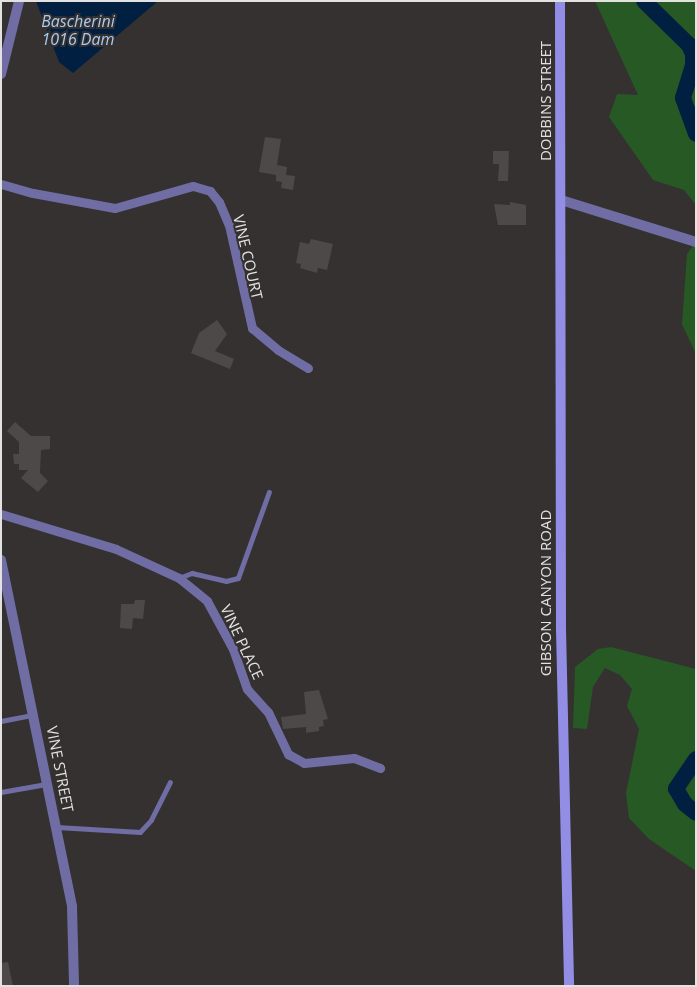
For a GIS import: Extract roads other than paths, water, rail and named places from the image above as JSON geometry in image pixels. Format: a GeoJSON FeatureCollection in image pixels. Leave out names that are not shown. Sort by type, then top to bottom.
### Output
{"type":"FeatureCollection","features":[{"type":"Feature","properties":{"kind":"main road","name":"DOBBINS STREET"},"geometry":{"type":"LineString","coordinates":[[560,1],[561,200]]}},
{"type":"Feature","properties":{"kind":"main road","name":"GIBSON CANYON ROAD"},"geometry":{"type":"LineString","coordinates":[[561,200],[561,697],[570,986]]}},
{"type":"Feature","properties":{"kind":"street"},"geometry":{"type":"LineString","coordinates":[[1,74],[19,1]]}},
{"type":"Feature","properties":{"kind":"street","name":"VINE COURT"},"geometry":{"type":"LineString","coordinates":[[1,184],[33,194],[115,208],[193,186],[210,191],[219,202],[229,225],[252,328],[263,339],[308,368]]}},
{"type":"Feature","properties":{"kind":"street"},"geometry":{"type":"LineString","coordinates":[[561,200],[696,242]]}},
{"type":"Feature","properties":{"kind":"street","name":"VINE PLACE"},"geometry":{"type":"LineString","coordinates":[[1,514],[116,550],[179,578],[207,601],[232,649],[248,689],[268,712],[288,754],[304,763],[354,758],[380,768]]}},
{"type":"Feature","properties":{"kind":"street","name":"VINE STREET"},"geometry":{"type":"LineString","coordinates":[[1,560],[72,907],[74,986]]}},
{"type":"Feature","properties":{"kind":"lane"},"geometry":{"type":"LineString","coordinates":[[179,578],[192,573],[226,581],[238,578],[269,492]]}},
{"type":"Feature","properties":{"kind":"lane"},"geometry":{"type":"LineString","coordinates":[[1,721],[34,715]]}},
{"type":"Feature","properties":{"kind":"lane"},"geometry":{"type":"LineString","coordinates":[[57,827],[140,832],[151,820],[170,782]]}},
{"type":"Feature","properties":{"kind":"lane"},"geometry":{"type":"LineString","coordinates":[[1,792],[48,784]]}},
{"type":"Feature","properties":{"kind":"water","name":"Bascherini 1016 Dam"},"geometry":{"type":"Polygon","coordinates":[[[36,1],[158,1],[73,73],[59,62],[36,1]]]}},
{"type":"Feature","properties":{"kind":"waterway"},"geometry":{"type":"LineString","coordinates":[[644,1],[689,45],[693,54],[693,65],[683,98],[696,134]]}},
{"type":"Feature","properties":{"kind":"waterway"},"geometry":{"type":"LineString","coordinates":[[696,759],[676,789],[685,804],[696,813]]}}]}
